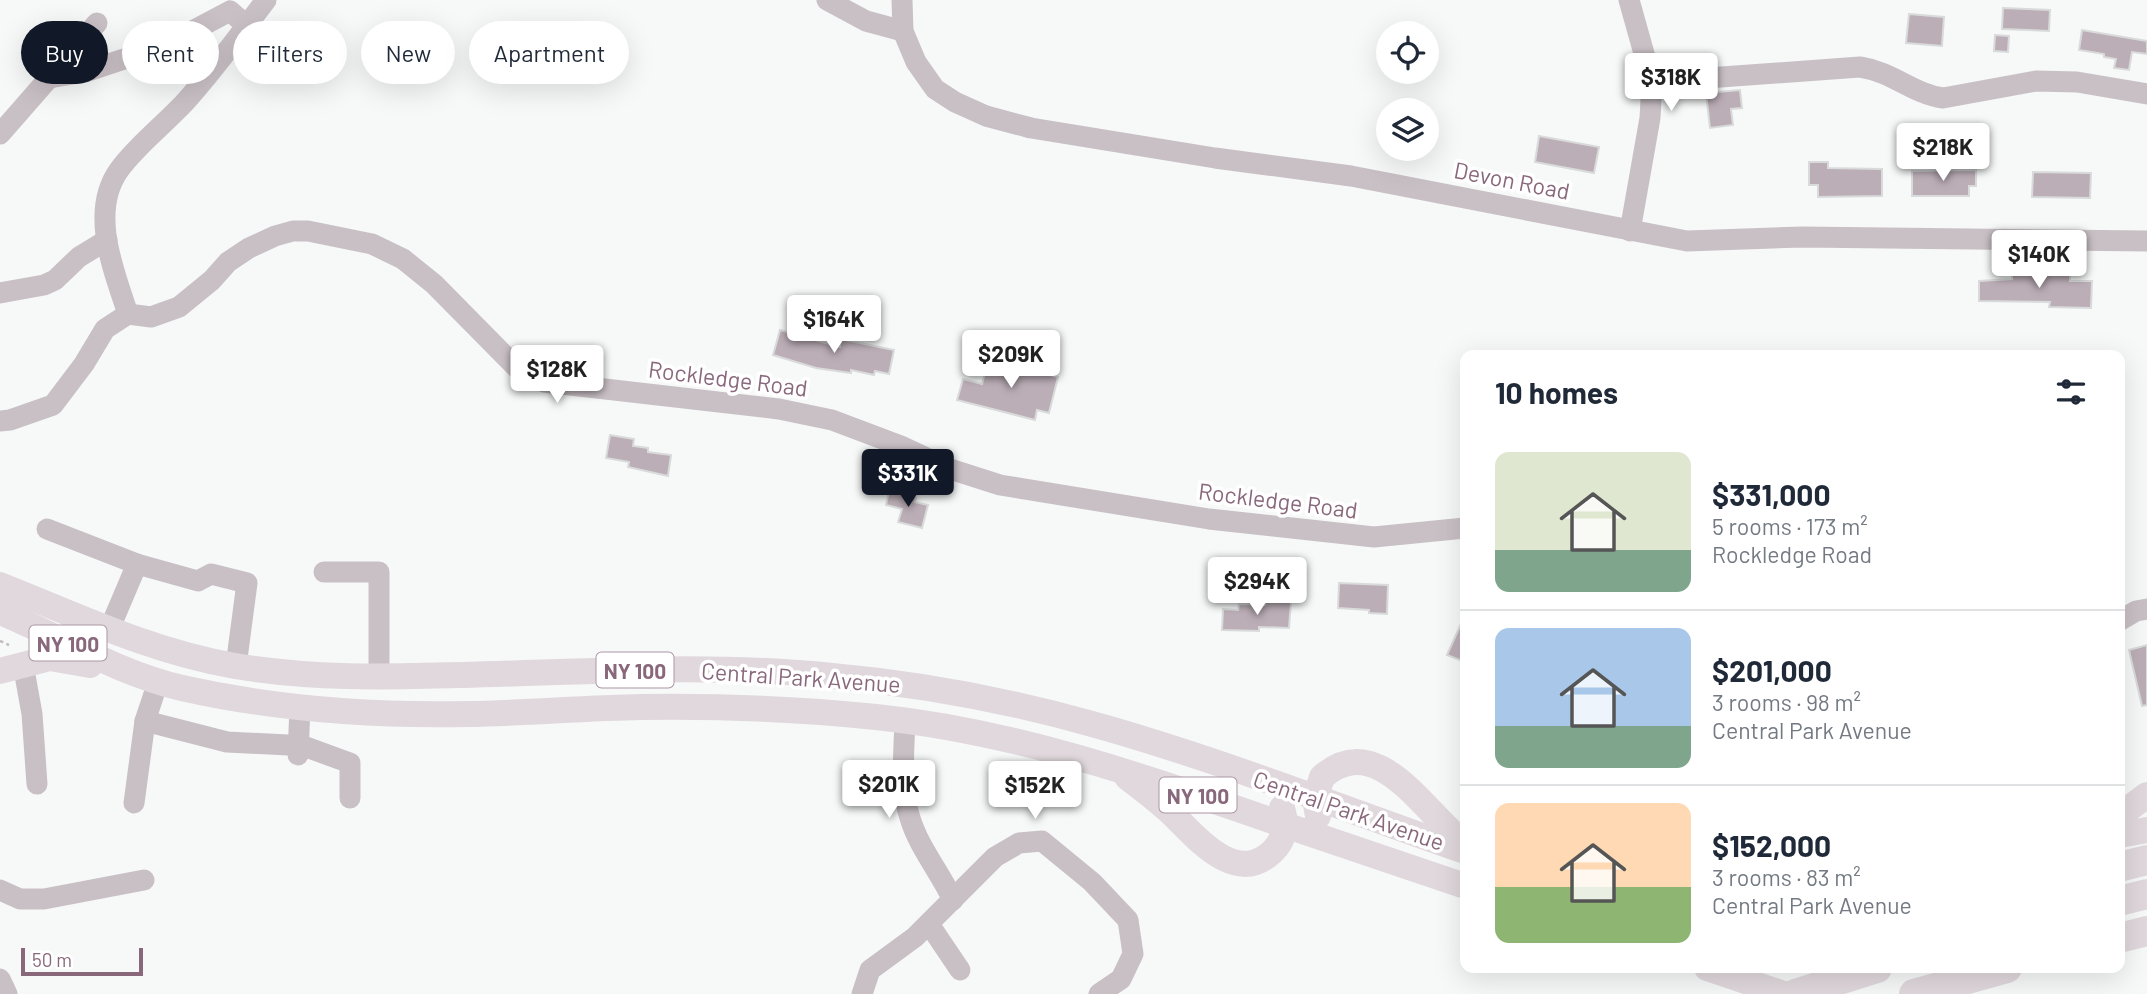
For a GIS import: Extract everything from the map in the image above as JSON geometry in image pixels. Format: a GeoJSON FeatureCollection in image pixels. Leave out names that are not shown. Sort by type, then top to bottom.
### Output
{"type":"FeatureCollection","features":[{"type":"Feature","properties":{"kind":"highway"},"geometry":{"type":"LineString","coordinates":[[2125,866],[2147,860]]}},
{"type":"Feature","properties":{"kind":"highway"},"geometry":{"type":"LineString","coordinates":[[2125,900],[2147,894]]}},
{"type":"Feature","properties":{"kind":"highway"},"geometry":{"type":"LineString","coordinates":[[2125,936],[2147,931]]}},
{"type":"Feature","properties":{"kind":"highway"},"geometry":{"type":"LineString","coordinates":[[1795,994],[1858,973]]}},
{"type":"Feature","properties":{"kind":"highway"},"geometry":{"type":"LineString","coordinates":[[1914,994],[1989,973]]}},
{"type":"Feature","properties":{"kind":"main road"},"geometry":{"type":"LineString","coordinates":[[0,567],[59,609]]}},
{"type":"Feature","properties":{"kind":"main road","name":"Central Park Avenue"},"geometry":{"type":"LineString","coordinates":[[0,585],[109,630],[177,653],[236,666],[294,674],[379,677],[709,668],[859,678],[949,691],[1057,715],[1162,745],[1460,849]]}},
{"type":"Feature","properties":{"kind":"main road","name":"Central Park Avenue"},"geometry":{"type":"LineString","coordinates":[[0,612],[147,678],[255,702],[379,712],[463,714],[699,707],[817,711],[905,720],[1010,739],[1111,766],[1460,884]]}},
{"type":"Feature","properties":{"kind":"main road"},"geometry":{"type":"LineString","coordinates":[[12,667],[44,659],[64,659],[147,678]]}},
{"type":"Feature","properties":{"kind":"main road"},"geometry":{"type":"LineString","coordinates":[[1335,843],[1320,823],[1315,799],[1322,777],[1335,767],[1352,762],[1373,763],[1395,777],[1460,840]]}},
{"type":"Feature","properties":{"kind":"main road"},"geometry":{"type":"LineString","coordinates":[[1111,766],[1154,798],[1211,850],[1228,861],[1246,864],[1262,859],[1278,846],[1285,825],[1281,804],[1270,783]]}},
{"type":"Feature","properties":{"kind":"main road"},"geometry":{"type":"LineString","coordinates":[[2125,812],[2147,795]]}},
{"type":"Feature","properties":{"kind":"main road"},"geometry":{"type":"LineString","coordinates":[[2125,834],[2147,830]]}},
{"type":"Feature","properties":{"kind":"main road"},"geometry":{"type":"LineString","coordinates":[[1722,973],[1783,994]]}},
{"type":"Feature","properties":{"kind":"street"},"geometry":{"type":"LineString","coordinates":[[249,21],[266,0]]}},
{"type":"Feature","properties":{"kind":"street"},"geometry":{"type":"LineString","coordinates":[[827,0],[866,21],[903,31]]}},
{"type":"Feature","properties":{"kind":"street","name":"Devon Road"},"geometry":{"type":"LineString","coordinates":[[902,0],[903,31],[916,62],[935,89],[986,117],[1031,128],[1214,158],[1351,176],[1687,241],[1802,237],[2147,241]]}},
{"type":"Feature","properties":{"kind":"street"},"geometry":{"type":"LineString","coordinates":[[1629,0],[1652,82],[1650,118],[1630,231]]}},
{"type":"Feature","properties":{"kind":"street"},"geometry":{"type":"LineString","coordinates":[[108,64],[166,45],[230,11],[241,21]]}},
{"type":"Feature","properties":{"kind":"street"},"geometry":{"type":"LineString","coordinates":[[0,421],[53,405],[84,364],[105,329],[128,314],[107,240],[105,225],[108,196],[118,171],[187,100],[233,42]]}},
{"type":"Feature","properties":{"kind":"street"},"geometry":{"type":"LineString","coordinates":[[1652,82],[1860,67],[1877,70],[1932,96],[1943,98],[2036,81],[2077,82],[2147,94]]}},
{"type":"Feature","properties":{"kind":"street"},"geometry":{"type":"LineString","coordinates":[[0,134],[44,84]]}},
{"type":"Feature","properties":{"kind":"street","name":"Rockledge Road"},"geometry":{"type":"LineString","coordinates":[[128,314],[151,317],[179,307],[212,280],[228,262],[249,248],[275,236],[293,231],[308,231],[372,244],[403,259],[434,284],[517,368],[544,382],[779,409],[832,419],[950,469],[1000,485],[1209,519],[1374,537],[1460,528]]}},
{"type":"Feature","properties":{"kind":"street"},"geometry":{"type":"LineString","coordinates":[[0,293],[44,285],[55,280],[79,257],[107,240]]}},
{"type":"Feature","properties":{"kind":"street"},"geometry":{"type":"LineString","coordinates":[[47,529],[137,564],[198,581],[211,574],[247,583],[236,666]]}},
{"type":"Feature","properties":{"kind":"street"},"geometry":{"type":"LineString","coordinates":[[109,630],[137,564]]}},
{"type":"Feature","properties":{"kind":"street"},"geometry":{"type":"LineString","coordinates":[[324,572],[379,572],[379,677]]}},
{"type":"Feature","properties":{"kind":"street"},"geometry":{"type":"LineString","coordinates":[[2125,617],[2147,609]]}},
{"type":"Feature","properties":{"kind":"street"},"geometry":{"type":"LineString","coordinates":[[12,667],[32,714],[37,784]]}},
{"type":"Feature","properties":{"kind":"street"},"geometry":{"type":"LineString","coordinates":[[134,803],[145,721],[147,678]]}},
{"type":"Feature","properties":{"kind":"street"},"geometry":{"type":"LineString","coordinates":[[294,748],[300,707]]}},
{"type":"Feature","properties":{"kind":"street","name":"Central Park Avenue"},"geometry":{"type":"LineString","coordinates":[[905,720],[903,770],[909,817],[953,900]]}},
{"type":"Feature","properties":{"kind":"street"},"geometry":{"type":"LineString","coordinates":[[145,721],[227,742],[294,748],[350,763],[350,798]]}},
{"type":"Feature","properties":{"kind":"street"},"geometry":{"type":"LineString","coordinates":[[862,994],[870,970],[929,924],[996,857],[1019,843],[1042,841],[1092,882],[1128,920],[1133,954],[1121,979],[1099,994]]}},
{"type":"Feature","properties":{"kind":"street"},"geometry":{"type":"LineString","coordinates":[[0,890],[20,899],[44,899],[144,880]]}},
{"type":"Feature","properties":{"kind":"street"},"geometry":{"type":"LineString","coordinates":[[929,924],[960,970]]}},
{"type":"Feature","properties":{"kind":"street"},"geometry":{"type":"LineString","coordinates":[[0,979],[7,994]]}},
{"type":"Feature","properties":{"kind":"building"},"geometry":{"type":"Polygon","coordinates":[[[2003,8],[2050,10],[2049,31],[2002,29],[2003,8]]]}},
{"type":"Feature","properties":{"kind":"building"},"geometry":{"type":"Polygon","coordinates":[[[1909,14],[1944,17],[1942,46],[1906,43],[1909,14]]]}},
{"type":"Feature","properties":{"kind":"building"},"geometry":{"type":"Polygon","coordinates":[[[2082,30],[2147,41],[2147,54],[2132,52],[2129,70],[2114,68],[2116,59],[2079,50],[2082,30]]]}},
{"type":"Feature","properties":{"kind":"building"},"geometry":{"type":"Polygon","coordinates":[[[1995,35],[2009,36],[2008,52],[1994,51],[1995,35]]]}},
{"type":"Feature","properties":{"kind":"building"},"geometry":{"type":"Polygon","coordinates":[[[1740,90],[1742,108],[1731,109],[1733,125],[1710,128],[1706,93],[1740,90]]]}},
{"type":"Feature","properties":{"kind":"building"},"geometry":{"type":"Polygon","coordinates":[[[1539,136],[1599,147],[1594,173],[1535,162],[1539,136]]]}},
{"type":"Feature","properties":{"kind":"building"},"geometry":{"type":"Polygon","coordinates":[[[1809,162],[1828,162],[1828,168],[1882,169],[1882,196],[1818,197],[1818,185],[1809,185],[1809,162]]]}},
{"type":"Feature","properties":{"kind":"building"},"geometry":{"type":"Polygon","coordinates":[[[1976,170],[1976,186],[1969,186],[1969,196],[1912,196],[1912,171],[1976,170]]]}},
{"type":"Feature","properties":{"kind":"building"},"geometry":{"type":"Polygon","coordinates":[[[2033,172],[2091,173],[2090,198],[2032,197],[2033,172]]]}},
{"type":"Feature","properties":{"kind":"building"},"geometry":{"type":"Polygon","coordinates":[[[2070,273],[2070,281],[2092,281],[2091,308],[2049,307],[2050,302],[1979,301],[1979,281],[2012,279],[2012,274],[2070,273]]]}},
{"type":"Feature","properties":{"kind":"building"},"geometry":{"type":"Polygon","coordinates":[[[780,330],[840,347],[841,339],[894,350],[889,374],[875,371],[874,375],[851,370],[851,373],[816,368],[773,355],[780,330]]]}},
{"type":"Feature","properties":{"kind":"building"},"geometry":{"type":"Polygon","coordinates":[[[989,359],[1058,377],[1049,413],[1037,410],[1035,420],[957,400],[963,379],[982,384],[989,359]]]}},
{"type":"Feature","properties":{"kind":"building"},"geometry":{"type":"Polygon","coordinates":[[[610,435],[634,439],[633,446],[648,448],[648,452],[671,455],[668,476],[628,467],[629,462],[606,458],[610,435]]]}},
{"type":"Feature","properties":{"kind":"building"},"geometry":{"type":"Polygon","coordinates":[[[889,491],[916,498],[915,502],[928,505],[922,528],[898,522],[902,509],[886,505],[889,491]]]}},
{"type":"Feature","properties":{"kind":"building"},"geometry":{"type":"Polygon","coordinates":[[[1339,583],[1388,585],[1387,614],[1338,608],[1339,583]]]}},
{"type":"Feature","properties":{"kind":"building"},"geometry":{"type":"Polygon","coordinates":[[[1266,601],[1291,602],[1289,628],[1259,627],[1259,631],[1222,630],[1223,609],[1238,610],[1239,604],[1265,605],[1266,601]]]}},
{"type":"Feature","properties":{"kind":"building"},"geometry":{"type":"Polygon","coordinates":[[[1460,626],[1460,660],[1447,655],[1460,626]]]}},
{"type":"Feature","properties":{"kind":"building"},"geometry":{"type":"Polygon","coordinates":[[[2147,645],[2147,705],[2142,706],[2129,650],[2147,645]]]}}]}
